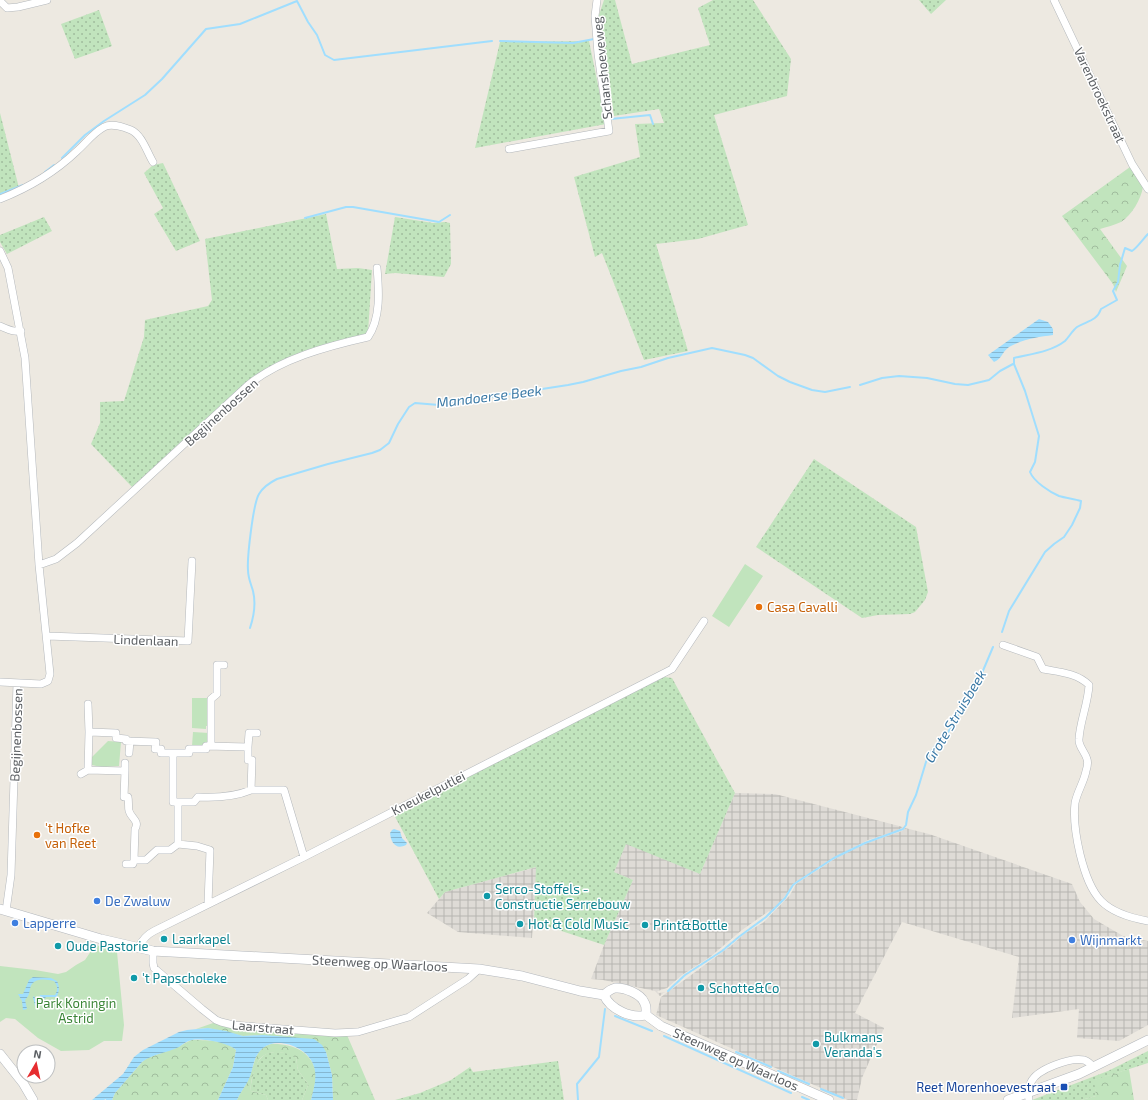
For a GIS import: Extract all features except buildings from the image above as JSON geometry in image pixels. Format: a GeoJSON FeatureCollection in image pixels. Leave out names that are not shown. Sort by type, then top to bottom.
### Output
{"type":"FeatureCollection","features":[{"type":"Feature","properties":{"kind":"street"},"geometry":{"type":"LineString","coordinates":[[0,1],[7,8],[47,0]]}},
{"type":"Feature","properties":{"kind":"street","name":"Schanshoeveweg"},"geometry":{"type":"LineString","coordinates":[[509,149],[609,131],[598,54],[595,16],[598,0]]}},
{"type":"Feature","properties":{"kind":"street","name":"Varenbroekstraat"},"geometry":{"type":"LineString","coordinates":[[1054,0],[1132,164],[1148,189]]}},
{"type":"Feature","properties":{"kind":"street"},"geometry":{"type":"LineString","coordinates":[[0,199],[41,180],[78,151],[90,137],[106,126],[119,126],[132,130],[138,136],[153,162]]}},
{"type":"Feature","properties":{"kind":"street","name":"Begijnenbossen"},"geometry":{"type":"LineString","coordinates":[[0,251],[8,268],[25,358],[39,565],[50,674],[48,681],[41,684],[17,683],[11,875],[3,910]]}},
{"type":"Feature","properties":{"kind":"street","name":"Begijnenbossen"},"geometry":{"type":"LineString","coordinates":[[39,565],[56,559],[80,541],[256,380],[304,355],[332,345],[368,337],[376,318],[378,290],[377,268]]}},
{"type":"Feature","properties":{"kind":"street"},"geometry":{"type":"LineString","coordinates":[[0,326],[14,332],[20,331]]}},
{"type":"Feature","properties":{"kind":"street","name":"Lindenlaan"},"geometry":{"type":"LineString","coordinates":[[47,636],[188,641],[192,561]]}},
{"type":"Feature","properties":{"kind":"street","name":"Kneukelputlei"},"geometry":{"type":"LineString","coordinates":[[138,948],[147,935],[304,857],[672,669],[704,621]]}},
{"type":"Feature","properties":{"kind":"street"},"geometry":{"type":"LineString","coordinates":[[1003,645],[1037,657],[1043,669],[1078,677],[1089,685],[1078,741],[1087,760],[1086,772],[1075,801],[1074,816],[1075,834],[1081,858],[1085,873],[1093,892],[1104,904],[1119,914],[1134,919],[1148,921]]}},
{"type":"Feature","properties":{"kind":"street"},"geometry":{"type":"LineString","coordinates":[[211,746],[211,699],[217,694],[217,665],[224,665]]}},
{"type":"Feature","properties":{"kind":"street"},"geometry":{"type":"LineString","coordinates":[[0,682],[17,683]]}},
{"type":"Feature","properties":{"kind":"street"},"geometry":{"type":"LineString","coordinates":[[88,704],[88,770]]}},
{"type":"Feature","properties":{"kind":"street"},"geometry":{"type":"LineString","coordinates":[[89,732],[116,733],[116,738],[130,741],[156,742],[156,749],[161,749],[162,753],[189,753],[190,749],[206,749],[206,746],[248,747]]}},
{"type":"Feature","properties":{"kind":"street"},"geometry":{"type":"LineString","coordinates":[[251,790],[252,760],[248,760],[248,733],[257,733]]}},
{"type":"Feature","properties":{"kind":"street"},"geometry":{"type":"LineString","coordinates":[[129,753],[130,741]]}},
{"type":"Feature","properties":{"kind":"street"},"geometry":{"type":"LineString","coordinates":[[173,753],[173,802],[194,802],[198,798],[218,798],[225,795],[237,795],[251,790],[284,790],[304,857]]}},
{"type":"Feature","properties":{"kind":"street"},"geometry":{"type":"LineString","coordinates":[[125,763],[124,797],[128,797],[129,811],[137,826],[135,829],[133,864],[126,864]]}},
{"type":"Feature","properties":{"kind":"street"},"geometry":{"type":"LineString","coordinates":[[81,774],[88,770],[125,771]]}},
{"type":"Feature","properties":{"kind":"street"},"geometry":{"type":"LineString","coordinates":[[178,802],[178,844]]}},
{"type":"Feature","properties":{"kind":"street"},"geometry":{"type":"LineString","coordinates":[[134,860],[146,860],[157,850],[170,850],[178,844],[197,846],[210,850],[208,904]]}},
{"type":"Feature","properties":{"kind":"street"},"geometry":{"type":"LineString","coordinates":[[3,910],[101,939],[153,951]]}},
{"type":"Feature","properties":{"kind":"street","name":"Steenweg op Waarloos"},"geometry":{"type":"LineString","coordinates":[[153,951],[478,969],[522,976],[572,989],[604,995]]}},
{"type":"Feature","properties":{"kind":"street","name":"Laarstraat"},"geometry":{"type":"LineString","coordinates":[[153,951],[154,968],[216,1020],[226,1024],[240,1026],[324,1032],[358,1032],[408,1017],[468,979],[478,969]]}},
{"type":"Feature","properties":{"kind":"street","name":"Steenweg op Waarloos"},"geometry":{"type":"LineString","coordinates":[[604,995],[611,989],[618,988],[636,995],[644,1000],[646,1005],[646,1015],[652,1021],[661,1026],[829,1100]]}},
{"type":"Feature","properties":{"kind":"street","name":"Steenweg op Waarloos"},"geometry":{"type":"LineString","coordinates":[[604,995],[606,1000],[613,1007],[638,1017],[646,1015]]}},
{"type":"Feature","properties":{"kind":"street"},"geometry":{"type":"LineString","coordinates":[[1008,1100],[1029,1097],[1148,1040]]}},
{"type":"Feature","properties":{"kind":"street"},"geometry":{"type":"LineString","coordinates":[[0,1054],[23,1083],[33,1100]]}},
{"type":"Feature","properties":{"kind":"street"},"geometry":{"type":"LineString","coordinates":[[1029,1097],[1031,1080],[1043,1070],[1072,1060],[1085,1060],[1094,1067]]}},
{"type":"Feature","properties":{"kind":"shaded area"},"geometry":{"type":"Polygon","coordinates":[[[735,793],[775,794],[903,827],[896,831],[868,840],[835,857],[797,881],[770,912],[769,911],[742,930],[710,957],[682,975],[667,988],[657,992],[666,992],[660,996],[655,991],[603,980],[591,979],[604,945],[633,880],[614,872],[626,843],[700,874],[735,793]]]}},
{"type":"Feature","properties":{"kind":"shaded area"},"geometry":{"type":"Polygon","coordinates":[[[905,828],[929,834],[1072,884],[1080,902],[1094,919],[1123,936],[1148,941],[1148,1025],[1119,1041],[1077,1038],[1079,1009],[1012,1018],[1019,957],[902,922],[855,1013],[884,1028],[862,1078],[857,1100],[848,1100],[656,1015],[661,997],[669,991],[666,992],[732,945],[744,934],[764,922],[790,895],[796,884],[836,858],[867,843],[902,831],[905,828]]]}},
{"type":"Feature","properties":{"kind":"shaded area"},"geometry":{"type":"Polygon","coordinates":[[[537,867],[532,938],[458,932],[427,913],[445,892],[537,867]]]}},
{"type":"Feature","properties":{"kind":"green space"},"geometry":{"type":"Polygon","coordinates":[[[604,0],[615,0],[632,64],[710,45],[698,8],[713,0],[753,0],[791,59],[787,96],[714,115],[748,225],[698,239],[656,244],[688,351],[644,360],[602,253],[595,257],[574,177],[640,157],[635,124],[664,123],[659,109],[614,116],[599,15],[604,0]]]}},
{"type":"Feature","properties":{"kind":"green space"},"geometry":{"type":"Polygon","coordinates":[[[919,0],[946,0],[931,14],[919,0]]]}},
{"type":"Feature","properties":{"kind":"green space"},"geometry":{"type":"Polygon","coordinates":[[[99,10],[112,46],[75,59],[61,24],[99,10]]]}},
{"type":"Feature","properties":{"kind":"green space"},"geometry":{"type":"Polygon","coordinates":[[[589,41],[606,124],[475,148],[500,42],[589,41]]]}},
{"type":"Feature","properties":{"kind":"green space"},"geometry":{"type":"Polygon","coordinates":[[[0,113],[19,188],[0,195],[0,113]]]}},
{"type":"Feature","properties":{"kind":"green space"},"geometry":{"type":"Polygon","coordinates":[[[163,163],[200,241],[176,251],[154,214],[163,208],[144,173],[153,165],[163,163]]]}},
{"type":"Feature","properties":{"kind":"green space"},"geometry":{"type":"Polygon","coordinates":[[[1130,167],[1143,187],[1138,202],[1129,215],[1121,222],[1100,229],[1127,266],[1116,292],[1113,284],[1062,216],[1130,167]]]}},
{"type":"Feature","properties":{"kind":"green space"},"geometry":{"type":"Polygon","coordinates":[[[326,214],[337,269],[358,268],[372,270],[368,333],[303,355],[238,390],[132,487],[91,444],[100,423],[100,402],[124,401],[144,337],[145,320],[208,306],[212,300],[205,239],[326,214]]]}},
{"type":"Feature","properties":{"kind":"green space"},"geometry":{"type":"Polygon","coordinates":[[[44,217],[52,231],[7,254],[0,242],[0,235],[44,217]]]}},
{"type":"Feature","properties":{"kind":"green space"},"geometry":{"type":"Polygon","coordinates":[[[395,217],[433,223],[450,223],[451,264],[444,277],[395,273],[385,274],[395,217]]]}},
{"type":"Feature","properties":{"kind":"green space"},"geometry":{"type":"Polygon","coordinates":[[[814,459],[916,527],[928,592],[925,600],[915,612],[910,614],[878,615],[862,618],[756,547],[814,459]]]}},
{"type":"Feature","properties":{"kind":"green space"},"geometry":{"type":"Polygon","coordinates":[[[745,564],[763,576],[729,627],[712,616],[745,564]]]}},
{"type":"Feature","properties":{"kind":"green space"},"geometry":{"type":"Polygon","coordinates":[[[664,677],[672,678],[735,793],[700,874],[626,844],[614,872],[633,880],[604,945],[534,922],[536,867],[445,892],[439,899],[393,813],[664,677]]]}},
{"type":"Feature","properties":{"kind":"green space"},"geometry":{"type":"Polygon","coordinates":[[[192,698],[208,698],[209,726],[206,726],[206,729],[192,728],[192,698]]]}},
{"type":"Feature","properties":{"kind":"green space"},"geometry":{"type":"Polygon","coordinates":[[[193,732],[209,733],[208,743],[205,747],[192,746],[193,732]]]}},
{"type":"Feature","properties":{"kind":"green space"},"geometry":{"type":"Polygon","coordinates":[[[108,741],[121,742],[119,766],[101,767],[92,765],[92,757],[108,741]]]}},
{"type":"Feature","properties":{"kind":"green space","name":"Park Koningin Astrid"},"geometry":{"type":"Polygon","coordinates":[[[93,944],[117,952],[124,1025],[122,1041],[104,1041],[89,1050],[61,1051],[56,1048],[56,1044],[49,1044],[38,1038],[15,1019],[6,1018],[0,1022],[0,966],[58,974],[66,972],[85,960],[91,951],[93,944]]]}},
{"type":"Feature","properties":{"kind":"green space"},"geometry":{"type":"Polygon","coordinates":[[[216,1022],[347,1035],[375,1100],[333,1100],[332,1075],[326,1052],[263,1035],[243,1036],[208,1028],[196,1029],[216,1022]]]}},
{"type":"Feature","properties":{"kind":"green space"},"geometry":{"type":"Polygon","coordinates":[[[191,1040],[221,1042],[236,1050],[233,1067],[218,1100],[112,1100],[115,1093],[147,1058],[178,1047],[191,1040]]]}},
{"type":"Feature","properties":{"kind":"green space"},"geometry":{"type":"Polygon","coordinates":[[[271,1044],[294,1047],[301,1050],[311,1060],[316,1075],[311,1100],[302,1100],[308,1084],[298,1070],[296,1058],[288,1054],[275,1052],[267,1054],[260,1059],[251,1083],[251,1091],[266,1095],[268,1100],[237,1100],[248,1080],[258,1054],[265,1046],[271,1044]]]}},
{"type":"Feature","properties":{"kind":"green space"},"geometry":{"type":"Polygon","coordinates":[[[1148,1051],[1148,1063],[1095,1080],[1096,1096],[1081,1100],[1032,1100],[1108,1071],[1148,1051]]]}},
{"type":"Feature","properties":{"kind":"green space"},"geometry":{"type":"Polygon","coordinates":[[[269,1053],[290,1053],[296,1058],[298,1070],[308,1084],[302,1100],[268,1100],[266,1095],[251,1091],[251,1083],[254,1072],[260,1059],[269,1053]]]}},
{"type":"Feature","properties":{"kind":"green space"},"geometry":{"type":"Polygon","coordinates":[[[558,1061],[564,1100],[395,1100],[420,1093],[451,1080],[470,1067],[473,1072],[558,1061]]]}},
{"type":"Feature","properties":{"kind":"green space"},"geometry":{"type":"Polygon","coordinates":[[[1129,1069],[1134,1100],[1081,1100],[1096,1096],[1094,1080],[1129,1069]]]}},
{"type":"Feature","properties":{"kind":"water"},"geometry":{"type":"Polygon","coordinates":[[[1039,319],[1048,322],[1053,329],[1053,335],[1014,344],[1006,349],[999,359],[994,362],[988,355],[1039,319]]]}},
{"type":"Feature","properties":{"kind":"water"},"geometry":{"type":"Polygon","coordinates":[[[394,829],[400,831],[402,838],[407,843],[406,845],[399,847],[393,843],[390,833],[394,829]]]}},
{"type":"Feature","properties":{"kind":"water"},"geometry":{"type":"Polygon","coordinates":[[[33,977],[51,978],[57,981],[59,987],[58,995],[57,997],[46,997],[37,1006],[35,1006],[34,996],[36,1001],[39,1001],[40,995],[55,995],[57,986],[54,981],[43,979],[33,982],[29,995],[25,1000],[27,1009],[23,1010],[22,1001],[18,994],[23,994],[29,980],[33,977]]]}},
{"type":"Feature","properties":{"kind":"water"},"geometry":{"type":"Polygon","coordinates":[[[208,1028],[243,1036],[263,1035],[314,1039],[322,1045],[326,1052],[332,1075],[333,1100],[311,1100],[315,1082],[315,1073],[310,1058],[298,1048],[283,1043],[276,1043],[263,1048],[259,1052],[255,1059],[248,1081],[237,1100],[218,1100],[233,1067],[236,1050],[228,1045],[209,1040],[192,1040],[170,1051],[150,1057],[142,1062],[115,1093],[112,1100],[92,1100],[123,1074],[134,1057],[143,1050],[179,1032],[208,1028]]]}},
{"type":"Feature","properties":{"kind":"waterway"},"geometry":{"type":"LineString","coordinates":[[62,158],[85,135],[145,95],[162,79],[206,29],[240,24],[297,1],[317,35],[325,55],[334,60],[492,41]]}},
{"type":"Feature","properties":{"kind":"waterway"},"geometry":{"type":"LineString","coordinates":[[500,41],[573,43],[594,39]]}},
{"type":"Feature","properties":{"kind":"waterway"},"geometry":{"type":"LineString","coordinates":[[600,43],[611,119],[650,115],[653,124]]}},
{"type":"Feature","properties":{"kind":"waterway"},"geometry":{"type":"LineString","coordinates":[[45,172],[54,165]]}},
{"type":"Feature","properties":{"kind":"waterway"},"geometry":{"type":"LineString","coordinates":[[0,194],[23,185]]}},
{"type":"Feature","properties":{"kind":"waterway"},"geometry":{"type":"LineString","coordinates":[[305,218],[346,207],[439,222],[450,215]]}},
{"type":"Feature","properties":{"kind":"waterway","name":"Grote Struisbeek"},"geometry":{"type":"LineString","coordinates":[[1002,632],[1009,611],[1045,552],[1064,537],[1072,525],[1080,508],[1081,501],[1059,496],[1051,492],[1039,483],[1030,472],[1035,462],[1039,436],[1025,391],[1014,364],[1014,358],[1040,352],[1059,345],[1065,341],[1077,327],[1097,316],[1101,309],[1117,300],[1113,291],[1118,282],[1120,265],[1125,248],[1132,251],[1148,234]]}},
{"type":"Feature","properties":{"kind":"waterway","name":"Mandoerse Beek"},"geometry":{"type":"LineString","coordinates":[[250,628],[254,600],[248,573],[248,554],[255,508],[259,494],[266,485],[277,479],[380,450],[389,443],[398,424],[409,407],[415,403],[439,405],[568,385],[641,367],[668,358],[712,348],[753,358],[778,376],[812,390],[825,392],[850,387]]}},
{"type":"Feature","properties":{"kind":"waterway","name":"Mandoerse Beek"},"geometry":{"type":"LineString","coordinates":[[860,385],[882,378],[899,376],[927,378],[955,384],[968,385],[989,380],[1000,371],[1013,364]]}},
{"type":"Feature","properties":{"kind":"waterway","name":"Grote Struisbeek"},"geometry":{"type":"LineString","coordinates":[[668,991],[685,975],[722,951],[766,917],[785,898],[793,885],[797,882],[834,858],[865,843],[903,829],[906,825],[908,812],[916,795],[929,755],[935,746],[947,734],[982,673],[993,647]]}},
{"type":"Feature","properties":{"kind":"waterway","name":"Grote Struisbeek"},"geometry":{"type":"LineString","coordinates":[[578,1100],[577,1084],[599,1057],[605,1009]]}},
{"type":"Feature","properties":{"kind":"waterway"},"geometry":{"type":"LineString","coordinates":[[615,1016],[652,1031]]}},
{"type":"Feature","properties":{"kind":"waterway"},"geometry":{"type":"LineString","coordinates":[[664,1036],[791,1093]]}},
{"type":"Feature","properties":{"kind":"waterway"},"geometry":{"type":"LineString","coordinates":[[736,1052],[771,1067]]}},
{"type":"Feature","properties":{"kind":"waterway"},"geometry":{"type":"LineString","coordinates":[[778,1071],[809,1084]]}},
{"type":"Feature","properties":{"kind":"waterway"},"geometry":{"type":"LineString","coordinates":[[821,1089],[843,1098]]}},
{"type":"Feature","properties":{"kind":"waterway"},"geometry":{"type":"LineString","coordinates":[[802,1097],[809,1100]]}},
{"type":"Feature","properties":{"kind":"place","name":"Casa Cavalli"},"geometry":{"type":"Point","coordinates":[759,607]}},
{"type":"Feature","properties":{"kind":"place","name":"'t Hofke van Reet"},"geometry":{"type":"Point","coordinates":[37,835]}},
{"type":"Feature","properties":{"kind":"place","name":"Serco-Stoffels - Constructie Serrebouw"},"geometry":{"type":"Point","coordinates":[487,896]}},
{"type":"Feature","properties":{"kind":"place","name":"De Zwaluw"},"geometry":{"type":"Point","coordinates":[97,901]}},
{"type":"Feature","properties":{"kind":"place","name":"Lapperre"},"geometry":{"type":"Point","coordinates":[15,923]}},
{"type":"Feature","properties":{"kind":"place","name":"Hot & Cold Music"},"geometry":{"type":"Point","coordinates":[520,924]}},
{"type":"Feature","properties":{"kind":"place","name":"Print&Bottle"},"geometry":{"type":"Point","coordinates":[645,925]}},
{"type":"Feature","properties":{"kind":"place","name":"Laarkapel"},"geometry":{"type":"Point","coordinates":[164,939]}},
{"type":"Feature","properties":{"kind":"place","name":"Wijnmarkt"},"geometry":{"type":"Point","coordinates":[1072,940]}},
{"type":"Feature","properties":{"kind":"place","name":"Oude Pastorie"},"geometry":{"type":"Point","coordinates":[58,946]}},
{"type":"Feature","properties":{"kind":"place","name":"'t Papscholeke"},"geometry":{"type":"Point","coordinates":[134,978]}},
{"type":"Feature","properties":{"kind":"place","name":"Schotte&Co"},"geometry":{"type":"Point","coordinates":[701,988]}},
{"type":"Feature","properties":{"kind":"place","name":"Bulkmans Veranda's"},"geometry":{"type":"Point","coordinates":[816,1044]}},
{"type":"Feature","properties":{"kind":"place","name":"Reet Morenhoevestraat"},"geometry":{"type":"Point","coordinates":[1064,1087]}}]}
